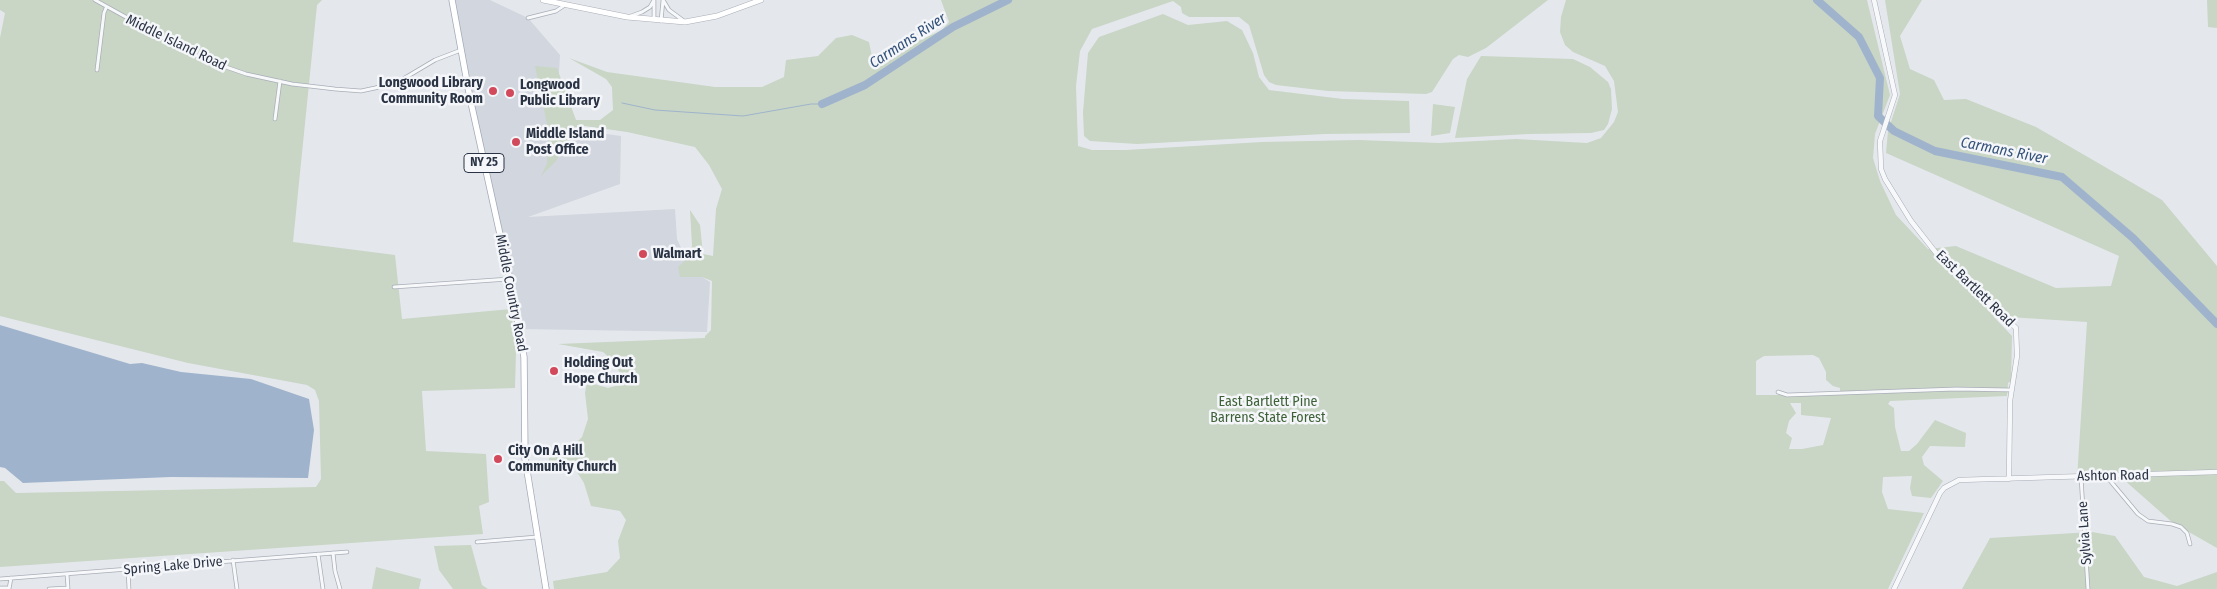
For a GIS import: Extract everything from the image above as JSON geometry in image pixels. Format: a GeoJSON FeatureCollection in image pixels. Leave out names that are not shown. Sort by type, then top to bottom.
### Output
{"type":"FeatureCollection","features":[{"type":"Feature","properties":{"kind":"main road","name":"Middle Country Road"},"geometry":{"type":"LineString","coordinates":[[452,0],[510,279],[524,357],[525,458],[546,589]]}},
{"type":"Feature","properties":{"kind":"main road"},"geometry":{"type":"LineString","coordinates":[[543,0],[661,22],[687,22],[717,16],[761,0]]}},
{"type":"Feature","properties":{"kind":"street","name":"Middle Island Road"},"geometry":{"type":"LineString","coordinates":[[95,0],[106,8],[206,60],[230,70],[280,81],[334,89],[361,91],[398,82],[435,60],[461,50]]}},
{"type":"Feature","properties":{"kind":"street"},"geometry":{"type":"LineString","coordinates":[[627,17],[650,7],[654,0]]}},
{"type":"Feature","properties":{"kind":"street"},"geometry":{"type":"LineString","coordinates":[[654,0],[654,21]]}},
{"type":"Feature","properties":{"kind":"street"},"geometry":{"type":"LineString","coordinates":[[661,22],[663,0]]}},
{"type":"Feature","properties":{"kind":"street"},"geometry":{"type":"LineString","coordinates":[[663,0],[669,10],[687,22]]}},
{"type":"Feature","properties":{"kind":"street","name":"East Bartlett Road"},"geometry":{"type":"LineString","coordinates":[[1874,0],[1895,95],[1879,146],[1881,169],[1911,222],[1940,258],[2016,328],[2017,356],[2010,401],[2009,479]]}},
{"type":"Feature","properties":{"kind":"street"},"geometry":{"type":"LineString","coordinates":[[528,18],[556,11],[565,5]]}},
{"type":"Feature","properties":{"kind":"street"},"geometry":{"type":"LineString","coordinates":[[97,70],[106,8]]}},
{"type":"Feature","properties":{"kind":"street"},"geometry":{"type":"LineString","coordinates":[[275,119],[280,81]]}},
{"type":"Feature","properties":{"kind":"street"},"geometry":{"type":"LineString","coordinates":[[394,288],[510,279]]}},
{"type":"Feature","properties":{"kind":"street"},"geometry":{"type":"LineString","coordinates":[[1778,392],[1787,395],[1956,389],[2012,390]]}},
{"type":"Feature","properties":{"kind":"street","name":"Ashton Road"},"geometry":{"type":"LineString","coordinates":[[2009,479],[2217,472]]}},
{"type":"Feature","properties":{"kind":"street","name":"Sylvia Lane"},"geometry":{"type":"LineString","coordinates":[[2081,477],[2088,589]]}},
{"type":"Feature","properties":{"kind":"street"},"geometry":{"type":"LineString","coordinates":[[2107,477],[2138,514],[2148,520],[2172,524],[2181,528],[2187,534],[2190,544]]}},
{"type":"Feature","properties":{"kind":"street"},"geometry":{"type":"LineString","coordinates":[[1894,589],[1944,488],[1959,480],[2009,479]]}},
{"type":"Feature","properties":{"kind":"street"},"geometry":{"type":"LineString","coordinates":[[477,542],[537,537]]}},
{"type":"Feature","properties":{"kind":"street","name":"Spring Lake Drive"},"geometry":{"type":"LineString","coordinates":[[0,579],[347,552]]}},
{"type":"Feature","properties":{"kind":"street"},"geometry":{"type":"LineString","coordinates":[[333,553],[335,572],[340,589]]}},
{"type":"Feature","properties":{"kind":"street"},"geometry":{"type":"LineString","coordinates":[[318,554],[323,589]]}},
{"type":"Feature","properties":{"kind":"street"},"geometry":{"type":"LineString","coordinates":[[233,560],[237,589]]}},
{"type":"Feature","properties":{"kind":"street"},"geometry":{"type":"LineString","coordinates":[[128,570],[129,589]]}},
{"type":"Feature","properties":{"kind":"street"},"geometry":{"type":"LineString","coordinates":[[49,589],[68,588],[67,574]]}},
{"type":"Feature","properties":{"kind":"street"},"geometry":{"type":"LineString","coordinates":[[0,588],[9,588],[11,578]]}},
{"type":"Feature","properties":{"kind":"shaded area"},"geometry":{"type":"Polygon","coordinates":[[[453,0],[490,0],[528,18],[560,55],[556,127],[621,136],[620,184],[528,217],[675,209],[677,239],[691,270],[710,282],[707,332],[519,329],[453,0]]]}},
{"type":"Feature","properties":{"kind":"green space"},"geometry":{"type":"Polygon","coordinates":[[[0,0],[322,0],[317,5],[293,242],[395,255],[402,319],[511,309],[516,351],[515,388],[422,391],[426,451],[486,454],[489,502],[479,506],[483,534],[0,567],[0,481],[4,481],[16,493],[316,487],[321,479],[319,401],[315,390],[307,385],[188,363],[0,316],[0,38],[5,13],[0,10],[0,0]]]}},
{"type":"Feature","properties":{"kind":"green space","name":"East Bartlett Pine Barrens State Forest"},"geometry":{"type":"Polygon","coordinates":[[[941,0],[1548,0],[1486,48],[1468,57],[1459,55],[1453,59],[1432,92],[1426,94],[1328,91],[1276,85],[1269,82],[1264,75],[1249,25],[1239,17],[1189,17],[1182,13],[1181,7],[1173,1],[1092,29],[1080,51],[1076,86],[1078,146],[1092,150],[1126,150],[1262,142],[1359,140],[1439,143],[1516,139],[1587,143],[1601,138],[1614,122],[1618,112],[1614,81],[1605,66],[1573,52],[1565,45],[1560,32],[1561,17],[1566,0],[1867,0],[1890,95],[1875,134],[1873,158],[1880,181],[1896,215],[1928,249],[1956,246],[2056,288],[2111,286],[2119,256],[1886,153],[1888,131],[1900,94],[1885,0],[1922,0],[1900,36],[1910,69],[1934,80],[1944,100],[1966,99],[2036,127],[2162,200],[2217,266],[2217,548],[2173,523],[2123,479],[2077,479],[2087,322],[1993,316],[2012,336],[2011,381],[2008,383],[2007,396],[1890,401],[1888,404],[1894,408],[1895,427],[1901,451],[1909,451],[1917,444],[1935,420],[1966,433],[1965,447],[1930,446],[1922,457],[1924,465],[1943,481],[1931,498],[1912,496],[1910,488],[1912,476],[1883,477],[1882,492],[1888,509],[1924,513],[1888,589],[554,589],[553,581],[607,572],[620,558],[618,541],[626,520],[620,511],[591,506],[584,483],[575,469],[549,468],[549,458],[569,450],[582,437],[588,419],[585,393],[587,382],[608,388],[627,383],[610,358],[603,352],[558,344],[705,338],[711,330],[712,281],[702,277],[680,277],[678,267],[688,258],[692,246],[690,210],[700,225],[703,254],[713,256],[716,209],[722,189],[709,165],[695,147],[627,132],[578,125],[556,161],[541,176],[547,164],[548,129],[535,66],[557,68],[576,120],[600,120],[613,110],[612,87],[606,79],[569,58],[607,72],[715,87],[762,87],[784,77],[786,60],[818,56],[836,38],[852,35],[869,42],[873,62],[883,62],[897,51],[942,30],[949,22],[941,0]],[[1813,355],[1764,356],[1756,361],[1756,395],[1840,395],[1840,388],[1833,386],[1826,380],[1826,372],[1819,358],[1813,355]],[[1790,403],[1796,413],[1789,421],[1786,433],[1792,438],[1789,449],[1802,449],[1823,445],[1831,418],[1801,415],[1801,403],[1790,403]]]}},
{"type":"Feature","properties":{"kind":"green space"},"geometry":{"type":"Polygon","coordinates":[[[2207,0],[2217,0],[2217,28],[2208,27],[2207,0]]]}},
{"type":"Feature","properties":{"kind":"green space"},"geometry":{"type":"Polygon","coordinates":[[[1163,14],[1188,25],[1227,21],[1242,30],[1253,53],[1259,77],[1269,90],[1343,99],[1409,101],[1410,133],[1324,134],[1137,144],[1090,141],[1084,136],[1083,112],[1088,53],[1099,37],[1163,14]]]}},
{"type":"Feature","properties":{"kind":"green space"},"geometry":{"type":"Polygon","coordinates":[[[1481,56],[1573,59],[1590,67],[1608,82],[1611,89],[1612,109],[1608,124],[1604,130],[1591,133],[1455,138],[1467,79],[1481,56]]]}},
{"type":"Feature","properties":{"kind":"green space"},"geometry":{"type":"Polygon","coordinates":[[[1433,104],[1455,107],[1450,133],[1431,136],[1433,104]]]}},
{"type":"Feature","properties":{"kind":"green space"},"geometry":{"type":"Polygon","coordinates":[[[2092,532],[2115,536],[2144,577],[2177,586],[2217,572],[2217,589],[1962,589],[1990,538],[2092,532]]]}},
{"type":"Feature","properties":{"kind":"green space"},"geometry":{"type":"Polygon","coordinates":[[[471,545],[482,585],[488,589],[453,589],[439,570],[434,546],[471,545]]]}},
{"type":"Feature","properties":{"kind":"green space"},"geometry":{"type":"Polygon","coordinates":[[[376,567],[421,579],[419,589],[372,589],[376,567]]]}},
{"type":"Feature","properties":{"kind":"water"},"geometry":{"type":"Polygon","coordinates":[[[0,325],[130,364],[142,363],[181,372],[251,379],[309,399],[314,430],[308,478],[171,477],[23,483],[5,468],[0,467],[0,325]]]}},
{"type":"Feature","properties":{"kind":"waterway","name":"Carmans River"},"geometry":{"type":"LineString","coordinates":[[822,104],[865,85],[953,27],[1008,0]]}},
{"type":"Feature","properties":{"kind":"waterway","name":"Carmans River"},"geometry":{"type":"LineString","coordinates":[[1817,0],[1859,37],[1880,78],[1878,116],[1894,131],[1935,151],[2062,177],[2133,238],[2217,324]]}},
{"type":"Feature","properties":{"kind":"waterway"},"geometry":{"type":"LineString","coordinates":[[622,103],[655,110],[743,116],[811,104],[822,104]]}},
{"type":"Feature","properties":{"kind":"place","name":"Longwood Library Community Room"},"geometry":{"type":"Point","coordinates":[493,91]}},
{"type":"Feature","properties":{"kind":"place","name":"Longwood Public Library"},"geometry":{"type":"Point","coordinates":[510,93]}},
{"type":"Feature","properties":{"kind":"place","name":"Middle Island Post Office"},"geometry":{"type":"Point","coordinates":[516,142]}},
{"type":"Feature","properties":{"kind":"place","name":"Walmart"},"geometry":{"type":"Point","coordinates":[643,254]}},
{"type":"Feature","properties":{"kind":"place","name":"Holding Out Hope Church"},"geometry":{"type":"Point","coordinates":[554,371]}},
{"type":"Feature","properties":{"kind":"place","name":"City On A Hill Community Church"},"geometry":{"type":"Point","coordinates":[498,459]}}]}
